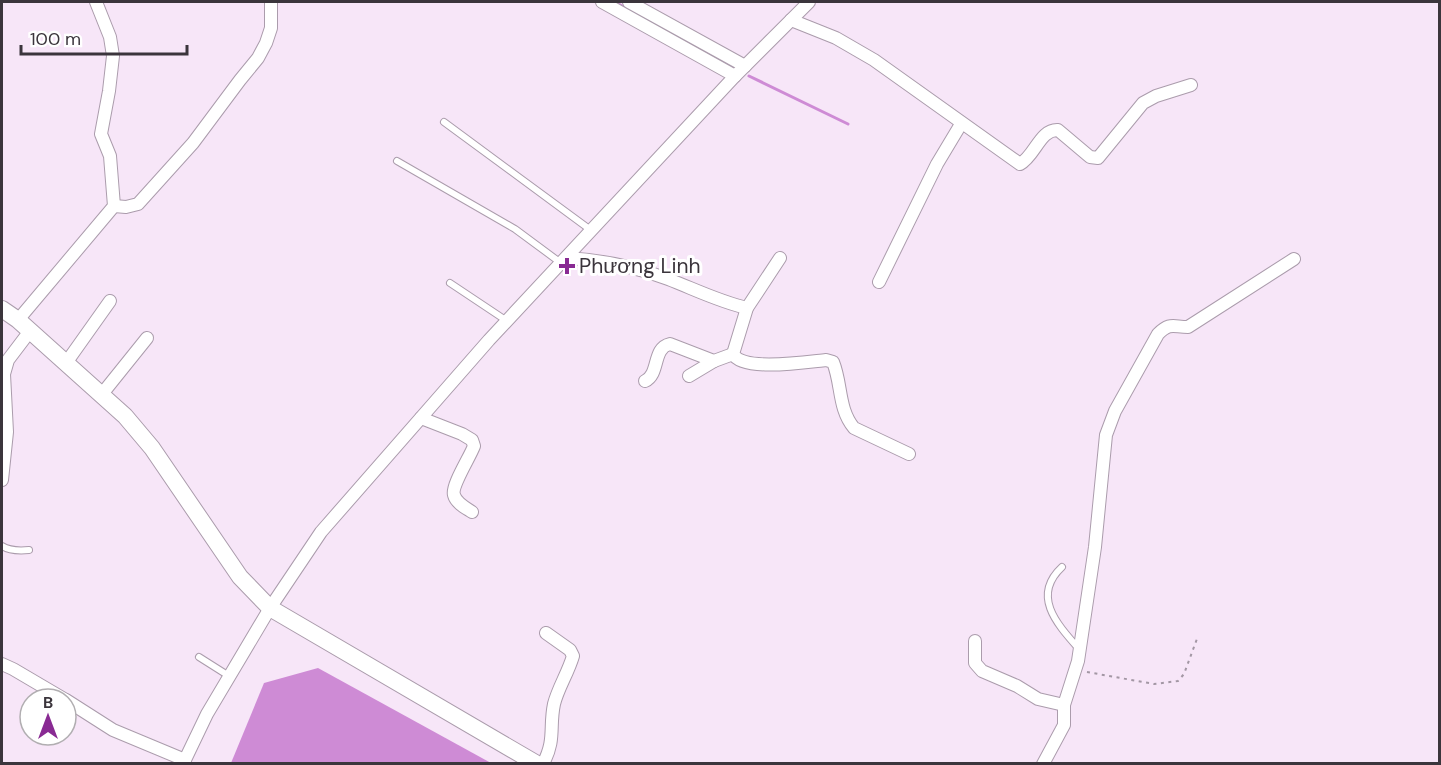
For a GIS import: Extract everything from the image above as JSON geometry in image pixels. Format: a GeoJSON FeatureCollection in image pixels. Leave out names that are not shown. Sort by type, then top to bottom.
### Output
{"type":"FeatureCollection","features":[{"type":"Feature","properties":{"kind":"street"},"geometry":{"type":"LineString","coordinates":[[2,480],[8,432],[5,366],[24,326],[114,206],[110,156],[101,134],[113,56],[110,37],[96,2]]}},
{"type":"Feature","properties":{"kind":"street"},"geometry":{"type":"LineString","coordinates":[[114,206],[126,207],[138,204],[193,143],[258,58],[271,28],[271,2]]}},
{"type":"Feature","properties":{"kind":"street"},"geometry":{"type":"LineString","coordinates":[[602,2],[735,76]]}},
{"type":"Feature","properties":{"kind":"street"},"geometry":{"type":"LineString","coordinates":[[628,2],[745,66]]}},
{"type":"Feature","properties":{"kind":"street"},"geometry":{"type":"LineString","coordinates":[[78,708],[113,730],[184,762],[207,714],[270,608],[321,532],[507,321],[735,76],[809,2]]}},
{"type":"Feature","properties":{"kind":"street"},"geometry":{"type":"LineString","coordinates":[[791,20],[836,38],[874,60],[1020,164],[1028,160],[1047,132],[1052,130],[1058,130],[1090,157],[1098,158],[1143,103],[1156,96],[1191,85]]}},
{"type":"Feature","properties":{"kind":"street"},"geometry":{"type":"LineString","coordinates":[[879,282],[937,164],[961,124]]}},
{"type":"Feature","properties":{"kind":"street"},"geometry":{"type":"LineString","coordinates":[[733,354],[747,308],[780,258]]}},
{"type":"Feature","properties":{"kind":"street"},"geometry":{"type":"LineString","coordinates":[[1043,764],[1064,725],[1064,705],[1076,670],[1095,548],[1106,435],[1115,411],[1158,334],[1164,328],[1171,325],[1188,327],[1293,259]]}},
{"type":"Feature","properties":{"kind":"street"},"geometry":{"type":"LineString","coordinates":[[564,261],[608,263],[655,275],[733,305],[747,308]]}},
{"type":"Feature","properties":{"kind":"street"},"geometry":{"type":"LineString","coordinates":[[66,363],[110,301]]}},
{"type":"Feature","properties":{"kind":"street"},"geometry":{"type":"LineString","coordinates":[[2,309],[102,394],[153,447],[240,577],[270,608],[537,764]]}},
{"type":"Feature","properties":{"kind":"street"},"geometry":{"type":"LineString","coordinates":[[102,394],[147,338]]}},
{"type":"Feature","properties":{"kind":"street"},"geometry":{"type":"LineString","coordinates":[[645,381],[652,376],[661,348],[665,345],[670,344],[714,361]]}},
{"type":"Feature","properties":{"kind":"street"},"geometry":{"type":"LineString","coordinates":[[689,376],[714,361],[733,354]]}},
{"type":"Feature","properties":{"kind":"street"},"geometry":{"type":"LineString","coordinates":[[733,354],[737,360],[745,363],[826,360],[833,362],[843,410],[854,428],[909,454]]}},
{"type":"Feature","properties":{"kind":"street"},"geometry":{"type":"LineString","coordinates":[[421,418],[472,440],[474,446],[454,487],[454,495],[459,502],[472,512]]}},
{"type":"Feature","properties":{"kind":"street"},"geometry":{"type":"LineString","coordinates":[[543,764],[552,742],[552,712],[555,700],[573,656],[570,650],[546,633]]}},
{"type":"Feature","properties":{"kind":"street"},"geometry":{"type":"LineString","coordinates":[[975,641],[975,663],[982,671],[1008,681],[1038,699],[1064,705]]}},
{"type":"Feature","properties":{"kind":"street"},"geometry":{"type":"LineString","coordinates":[[2,664],[43,687]]}},
{"type":"Feature","properties":{"kind":"lane"},"geometry":{"type":"LineString","coordinates":[[444,122],[592,231]]}},
{"type":"Feature","properties":{"kind":"lane"},"geometry":{"type":"LineString","coordinates":[[397,161],[564,261]]}},
{"type":"Feature","properties":{"kind":"lane"},"geometry":{"type":"LineString","coordinates":[[450,283],[507,321]]}},
{"type":"Feature","properties":{"kind":"lane"},"geometry":{"type":"LineString","coordinates":[[2,546],[6,549],[29,550]]}},
{"type":"Feature","properties":{"kind":"lane"},"geometry":{"type":"LineString","coordinates":[[1062,567],[1052,576],[1047,591],[1050,611],[1079,649]]}},
{"type":"Feature","properties":{"kind":"lane"},"geometry":{"type":"LineString","coordinates":[[199,657],[230,677]]}},
{"type":"Feature","properties":{"kind":"path"},"geometry":{"type":"LineString","coordinates":[[1076,670],[1154,684],[1178,681],[1184,674],[1198,636]]}},
{"type":"Feature","properties":{"kind":"shaded area"},"geometry":{"type":"Polygon","coordinates":[[[318,668],[491,763],[231,763],[264,683],[318,668]]]}},
{"type":"Feature","properties":{"kind":"waterway"},"geometry":{"type":"LineString","coordinates":[[615,2],[737,69]]}},
{"type":"Feature","properties":{"kind":"waterway"},"geometry":{"type":"LineString","coordinates":[[749,76],[848,124]]}},
{"type":"Feature","properties":{"kind":"place","name":"Phương Linh"},"geometry":{"type":"Point","coordinates":[567,266]}}]}
